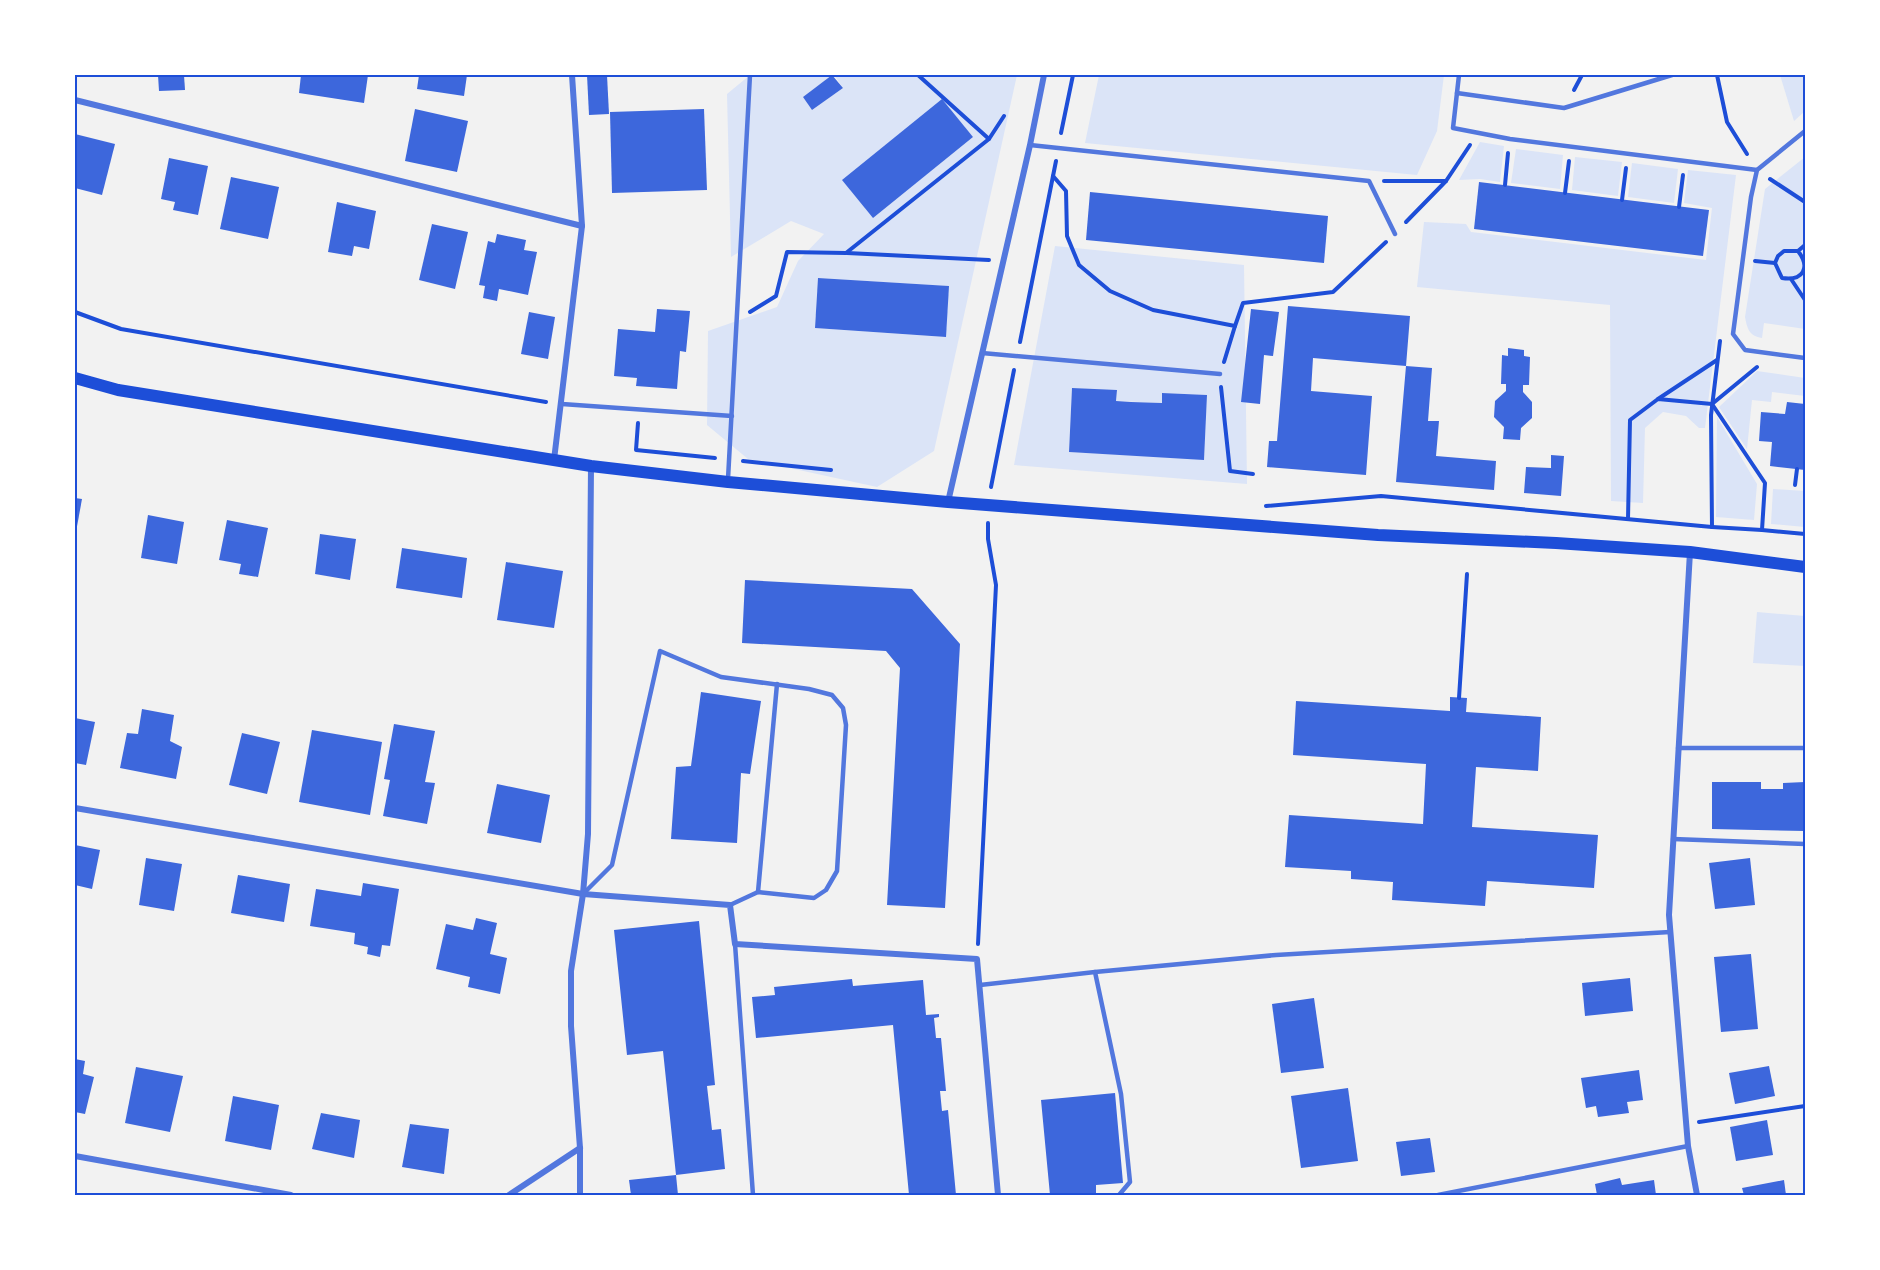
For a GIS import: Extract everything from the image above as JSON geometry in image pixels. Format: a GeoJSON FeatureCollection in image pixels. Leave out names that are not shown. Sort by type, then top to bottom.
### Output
{"type":"FeatureCollection","features":[{"type":"Feature","properties":{"kind":"main road"},"geometry":{"type":"LineString","coordinates":[[75,378],[118,390],[554,461],[728,482],[1366,534],[1690,552],[1805,567]]}},
{"type":"Feature","properties":{"kind":"street"},"geometry":{"type":"LineString","coordinates":[[554,461],[582,226],[572,75]]}},
{"type":"Feature","properties":{"kind":"street"},"geometry":{"type":"LineString","coordinates":[[948,501],[1044,75]]}},
{"type":"Feature","properties":{"kind":"street"},"geometry":{"type":"LineString","coordinates":[[75,100],[582,226]]}},
{"type":"Feature","properties":{"kind":"street"},"geometry":{"type":"LineString","coordinates":[[580,1195],[580,1148],[571,1026],[571,971],[583,894],[588,834],[591,466]]}},
{"type":"Feature","properties":{"kind":"street"},"geometry":{"type":"LineString","coordinates":[[1690,552],[1673,839],[1670,932],[1688,1146],[1697,1195]]}},
{"type":"Feature","properties":{"kind":"street"},"geometry":{"type":"LineString","coordinates":[[75,808],[583,894],[730,905],[735,944],[978,959],[998,1195]]}},
{"type":"Feature","properties":{"kind":"street"},"geometry":{"type":"LineString","coordinates":[[509,1195],[580,1148]]}},
{"type":"Feature","properties":{"kind":"street"},"geometry":{"type":"LineString","coordinates":[[75,1156],[291,1195]]}},
{"type":"Feature","properties":{"kind":"lane"},"geometry":{"type":"LineString","coordinates":[[728,482],[750,75]]}},
{"type":"Feature","properties":{"kind":"lane"},"geometry":{"type":"LineString","coordinates":[[1459,75],[1453,128],[1479,131],[1510,139],[1757,170]]}},
{"type":"Feature","properties":{"kind":"lane"},"geometry":{"type":"LineString","coordinates":[[1457,93],[1564,108],[1672,75]]}},
{"type":"Feature","properties":{"kind":"lane"},"geometry":{"type":"LineString","coordinates":[[1805,131],[1757,170],[1751,197],[1733,334],[1745,350],[1805,358]]}},
{"type":"Feature","properties":{"kind":"lane"},"geometry":{"type":"LineString","coordinates":[[1030,145],[1369,181],[1395,234]]}},
{"type":"Feature","properties":{"kind":"lane"},"geometry":{"type":"LineString","coordinates":[[982,353],[1220,374]]}},
{"type":"Feature","properties":{"kind":"lane"},"geometry":{"type":"LineString","coordinates":[[562,404],[732,416]]}},
{"type":"Feature","properties":{"kind":"lane"},"geometry":{"type":"LineString","coordinates":[[583,894],[612,865],[660,651],[721,677],[809,689],[832,695],[843,708],[846,725],[837,871],[826,890],[814,898],[758,891],[730,905]]}},
{"type":"Feature","properties":{"kind":"lane"},"geometry":{"type":"LineString","coordinates":[[758,891],[777,684]]}},
{"type":"Feature","properties":{"kind":"lane"},"geometry":{"type":"LineString","coordinates":[[1678,748],[1805,748]]}},
{"type":"Feature","properties":{"kind":"lane"},"geometry":{"type":"LineString","coordinates":[[1673,839],[1805,844]]}},
{"type":"Feature","properties":{"kind":"lane"},"geometry":{"type":"LineString","coordinates":[[980,985],[1276,955],[1670,932]]}},
{"type":"Feature","properties":{"kind":"lane"},"geometry":{"type":"LineString","coordinates":[[735,944],[753,1195]]}},
{"type":"Feature","properties":{"kind":"lane"},"geometry":{"type":"LineString","coordinates":[[1095,972],[1122,1105],[1130,1182],[1119,1195]]}},
{"type":"Feature","properties":{"kind":"lane"},"geometry":{"type":"LineString","coordinates":[[1438,1195],[1688,1146]]}},
{"type":"Feature","properties":{"kind":"path"},"geometry":{"type":"LineString","coordinates":[[918,75],[988,139]]}},
{"type":"Feature","properties":{"kind":"path"},"geometry":{"type":"LineString","coordinates":[[952,483],[991,487],[1073,75]]}},
{"type":"Feature","properties":{"kind":"path"},"geometry":{"type":"LineString","coordinates":[[1717,75],[1727,122],[1757,170],[1805,201]]}},
{"type":"Feature","properties":{"kind":"path"},"geometry":{"type":"LineString","coordinates":[[846,253],[988,139],[1004,116]]}},
{"type":"Feature","properties":{"kind":"path"},"geometry":{"type":"LineString","coordinates":[[1253,474],[1230,471],[1220,374],[1243,303],[1333,292],[1395,234],[1446,181],[1479,131]]}},
{"type":"Feature","properties":{"kind":"path"},"geometry":{"type":"LineString","coordinates":[[1505,185],[1510,139]]}},
{"type":"Feature","properties":{"kind":"path"},"geometry":{"type":"LineString","coordinates":[[1565,193],[1570,146]]}},
{"type":"Feature","properties":{"kind":"path"},"geometry":{"type":"LineString","coordinates":[[1622,200],[1628,153]]}},
{"type":"Feature","properties":{"kind":"path"},"geometry":{"type":"LineString","coordinates":[[1679,207],[1685,160]]}},
{"type":"Feature","properties":{"kind":"path"},"geometry":{"type":"LineString","coordinates":[[1053,176],[1066,191],[1067,236],[1079,265],[1110,291],[1153,310],[1235,326]]}},
{"type":"Feature","properties":{"kind":"path"},"geometry":{"type":"LineString","coordinates":[[1369,181],[1446,181]]}},
{"type":"Feature","properties":{"kind":"path"},"geometry":{"type":"LineString","coordinates":[[1798,251],[1804,259],[1804,268],[1800,276],[1791,279],[1782,278],[1775,263],[1778,256],[1785,250],[1798,251],[1805,245]]}},
{"type":"Feature","properties":{"kind":"path"},"geometry":{"type":"LineString","coordinates":[[737,321],[776,296],[787,252],[1003,261]]}},
{"type":"Feature","properties":{"kind":"path"},"geometry":{"type":"LineString","coordinates":[[1791,279],[1805,300]]}},
{"type":"Feature","properties":{"kind":"path"},"geometry":{"type":"LineString","coordinates":[[75,312],[121,328],[562,404]]}},
{"type":"Feature","properties":{"kind":"path"},"geometry":{"type":"LineString","coordinates":[[1712,527],[1712,404],[1720,337]]}},
{"type":"Feature","properties":{"kind":"path"},"geometry":{"type":"LineString","coordinates":[[1628,519],[1630,420],[1718,359]]}},
{"type":"Feature","properties":{"kind":"path"},"geometry":{"type":"LineString","coordinates":[[1658,399],[1712,404],[1755,367],[1765,368]]}},
{"type":"Feature","properties":{"kind":"path"},"geometry":{"type":"LineString","coordinates":[[1712,404],[1765,483],[1762,530]]}},
{"type":"Feature","properties":{"kind":"path"},"geometry":{"type":"LineString","coordinates":[[638,410],[636,450],[835,471]]}},
{"type":"Feature","properties":{"kind":"path"},"geometry":{"type":"LineString","coordinates":[[1795,485],[1797,469]]}},
{"type":"Feature","properties":{"kind":"path"},"geometry":{"type":"LineString","coordinates":[[1261,507],[1381,496],[1805,534]]}},
{"type":"Feature","properties":{"kind":"path"},"geometry":{"type":"LineString","coordinates":[[978,959],[996,585],[988,539],[988,504]]}},
{"type":"Feature","properties":{"kind":"path"},"geometry":{"type":"LineString","coordinates":[[1459,698],[1467,574]]}},
{"type":"Feature","properties":{"kind":"path"},"geometry":{"type":"LineString","coordinates":[[1686,1124],[1805,1106]]}},
{"type":"Feature","properties":{"kind":"shaded area"},"geometry":{"type":"Polygon","coordinates":[[[750,75],[832,75],[803,97],[812,110],[843,88],[834,75],[1017,75],[934,451],[877,487],[748,459],[707,425],[708,331],[777,307],[798,261],[824,234],[791,221],[731,257],[727,94],[750,75]],[[942,100],[873,217],[973,137],[942,100]],[[818,278],[815,328],[945,337],[948,286],[818,278]]]}},
{"type":"Feature","properties":{"kind":"shaded area"},"geometry":{"type":"Polygon","coordinates":[[[1099,75],[1444,75],[1437,131],[1417,175],[1085,143],[1099,75]]]}},
{"type":"Feature","properties":{"kind":"shaded area"},"geometry":{"type":"Polygon","coordinates":[[[1780,75],[1805,75],[1805,111],[1794,121],[1780,75]]]}},
{"type":"Feature","properties":{"kind":"shaded area"},"geometry":{"type":"Polygon","coordinates":[[[1480,142],[1504,146],[1500,182],[1480,179],[1459,180],[1480,142]]]}},
{"type":"Feature","properties":{"kind":"shaded area"},"geometry":{"type":"Polygon","coordinates":[[[1516,149],[1563,155],[1560,189],[1511,183],[1516,149]]]}},
{"type":"Feature","properties":{"kind":"shaded area"},"geometry":{"type":"Polygon","coordinates":[[[1575,157],[1622,162],[1618,196],[1572,190],[1575,157]]]}},
{"type":"Feature","properties":{"kind":"shaded area"},"geometry":{"type":"Polygon","coordinates":[[[1805,157],[1805,329],[1764,323],[1762,338],[1749,331],[1745,317],[1765,189],[1805,157]]]}},
{"type":"Feature","properties":{"kind":"shaded area"},"geometry":{"type":"Polygon","coordinates":[[[1632,163],[1678,169],[1674,203],[1628,197],[1632,163]]]}},
{"type":"Feature","properties":{"kind":"shaded area"},"geometry":{"type":"Polygon","coordinates":[[[1688,170],[1736,175],[1705,428],[1699,428],[1686,416],[1663,412],[1645,428],[1643,503],[1611,501],[1610,305],[1417,287],[1424,222],[1466,224],[1471,232],[1706,260],[1712,208],[1684,203],[1688,170]]]}},
{"type":"Feature","properties":{"kind":"shaded area"},"geometry":{"type":"Polygon","coordinates":[[[1055,246],[1244,265],[1247,484],[1014,465],[1055,246]],[[1072,388],[1069,452],[1204,459],[1207,395],[1163,393],[1162,403],[1116,401],[1117,391],[1072,388]]]}},
{"type":"Feature","properties":{"kind":"shaded area"},"geometry":{"type":"Polygon","coordinates":[[[1757,371],[1805,378],[1805,396],[1772,392],[1771,402],[1752,400],[1747,449],[1719,407],[1757,371]]]}},
{"type":"Feature","properties":{"kind":"shaded area"},"geometry":{"type":"Polygon","coordinates":[[[1717,417],[1757,484],[1754,520],[1716,517],[1717,417]]]}},
{"type":"Feature","properties":{"kind":"shaded area"},"geometry":{"type":"Polygon","coordinates":[[[1773,489],[1805,491],[1805,527],[1771,524],[1773,489]]]}},
{"type":"Feature","properties":{"kind":"shaded area"},"geometry":{"type":"Polygon","coordinates":[[[1757,612],[1805,616],[1805,666],[1753,663],[1757,612]]]}},
{"type":"Feature","properties":{"kind":"building"},"geometry":{"type":"Polygon","coordinates":[[[158,75],[184,75],[185,90],[159,91],[158,75]]]}},
{"type":"Feature","properties":{"kind":"building"},"geometry":{"type":"Polygon","coordinates":[[[301,75],[368,75],[364,103],[299,93],[301,75]]]}},
{"type":"Feature","properties":{"kind":"building"},"geometry":{"type":"Polygon","coordinates":[[[419,75],[467,75],[464,96],[417,89],[419,75]]]}},
{"type":"Feature","properties":{"kind":"building"},"geometry":{"type":"Polygon","coordinates":[[[587,75],[607,75],[609,114],[589,115],[587,75]]]}},
{"type":"Feature","properties":{"kind":"building"},"geometry":{"type":"Polygon","coordinates":[[[832,75],[843,88],[812,110],[803,97],[832,75]]]}},
{"type":"Feature","properties":{"kind":"building"},"geometry":{"type":"Polygon","coordinates":[[[942,99],[973,137],[873,218],[842,180],[942,99]]]}},
{"type":"Feature","properties":{"kind":"building"},"geometry":{"type":"Polygon","coordinates":[[[415,109],[468,121],[457,172],[405,161],[415,109]]]}},
{"type":"Feature","properties":{"kind":"building"},"geometry":{"type":"Polygon","coordinates":[[[704,109],[707,190],[612,193],[610,112],[704,109]]]}},
{"type":"Feature","properties":{"kind":"building"},"geometry":{"type":"Polygon","coordinates":[[[75,134],[115,144],[102,195],[75,188],[75,134]]]}},
{"type":"Feature","properties":{"kind":"building"},"geometry":{"type":"Polygon","coordinates":[[[169,158],[208,166],[198,215],[173,210],[175,202],[161,199],[169,158]]]}},
{"type":"Feature","properties":{"kind":"building"},"geometry":{"type":"Polygon","coordinates":[[[231,177],[279,187],[268,239],[220,229],[231,177]]]}},
{"type":"Feature","properties":{"kind":"building"},"geometry":{"type":"Polygon","coordinates":[[[1479,182],[1709,210],[1703,256],[1474,229],[1479,182]]]}},
{"type":"Feature","properties":{"kind":"building"},"geometry":{"type":"Polygon","coordinates":[[[1090,192],[1328,216],[1324,263],[1086,240],[1090,192]]]}},
{"type":"Feature","properties":{"kind":"building"},"geometry":{"type":"Polygon","coordinates":[[[337,202],[376,211],[369,249],[354,246],[352,256],[328,252],[337,202]]]}},
{"type":"Feature","properties":{"kind":"building"},"geometry":{"type":"Polygon","coordinates":[[[432,224],[468,232],[455,289],[419,280],[432,224]]]}},
{"type":"Feature","properties":{"kind":"building"},"geometry":{"type":"Polygon","coordinates":[[[497,234],[526,240],[524,250],[537,252],[528,295],[499,289],[497,301],[483,298],[485,286],[479,285],[488,241],[495,243],[497,234]]]}},
{"type":"Feature","properties":{"kind":"building"},"geometry":{"type":"Polygon","coordinates":[[[818,278],[949,286],[946,337],[815,328],[818,278]]]}},
{"type":"Feature","properties":{"kind":"building"},"geometry":{"type":"Polygon","coordinates":[[[1288,306],[1410,316],[1406,366],[1313,358],[1311,391],[1372,396],[1366,475],[1267,467],[1269,441],[1277,441],[1288,306]]]}},
{"type":"Feature","properties":{"kind":"building"},"geometry":{"type":"Polygon","coordinates":[[[657,309],[690,311],[686,352],[680,351],[677,389],[636,386],[637,378],[614,376],[618,329],[655,332],[657,309]]]}},
{"type":"Feature","properties":{"kind":"building"},"geometry":{"type":"Polygon","coordinates":[[[1251,309],[1279,312],[1273,356],[1264,355],[1260,404],[1241,402],[1251,309]]]}},
{"type":"Feature","properties":{"kind":"building"},"geometry":{"type":"Polygon","coordinates":[[[529,312],[555,317],[548,359],[521,354],[529,312]]]}},
{"type":"Feature","properties":{"kind":"building"},"geometry":{"type":"Polygon","coordinates":[[[1508,348],[1524,350],[1524,356],[1530,357],[1529,385],[1523,385],[1523,392],[1532,402],[1532,418],[1521,428],[1520,440],[1503,439],[1504,427],[1494,417],[1495,401],[1506,391],[1506,384],[1501,384],[1502,355],[1508,356],[1508,348]]]}},
{"type":"Feature","properties":{"kind":"building"},"geometry":{"type":"Polygon","coordinates":[[[1406,366],[1432,368],[1428,421],[1439,421],[1436,456],[1496,461],[1494,490],[1396,482],[1406,366]]]}},
{"type":"Feature","properties":{"kind":"building"},"geometry":{"type":"Polygon","coordinates":[[[1072,388],[1117,390],[1116,401],[1131,402],[1162,403],[1162,393],[1207,395],[1204,460],[1069,452],[1072,388]]]}},
{"type":"Feature","properties":{"kind":"building"},"geometry":{"type":"Polygon","coordinates":[[[1787,402],[1805,404],[1805,470],[1770,466],[1772,442],[1759,441],[1761,412],[1785,414],[1787,402]]]}},
{"type":"Feature","properties":{"kind":"building"},"geometry":{"type":"Polygon","coordinates":[[[1551,455],[1564,456],[1561,496],[1524,493],[1526,467],[1551,468],[1551,455]]]}},
{"type":"Feature","properties":{"kind":"building"},"geometry":{"type":"Polygon","coordinates":[[[75,498],[82,499],[76,532],[75,532],[75,498]]]}},
{"type":"Feature","properties":{"kind":"building"},"geometry":{"type":"Polygon","coordinates":[[[148,515],[184,522],[177,564],[141,558],[148,515]]]}},
{"type":"Feature","properties":{"kind":"building"},"geometry":{"type":"Polygon","coordinates":[[[227,520],[268,528],[258,577],[239,574],[241,564],[219,560],[227,520]]]}},
{"type":"Feature","properties":{"kind":"building"},"geometry":{"type":"Polygon","coordinates":[[[320,534],[356,539],[350,580],[315,574],[320,534]]]}},
{"type":"Feature","properties":{"kind":"building"},"geometry":{"type":"Polygon","coordinates":[[[402,548],[467,558],[462,598],[396,588],[402,548]]]}},
{"type":"Feature","properties":{"kind":"building"},"geometry":{"type":"Polygon","coordinates":[[[506,562],[563,571],[554,628],[497,620],[506,562]]]}},
{"type":"Feature","properties":{"kind":"building"},"geometry":{"type":"Polygon","coordinates":[[[745,580],[912,589],[960,644],[945,908],[887,905],[900,668],[886,651],[742,643],[745,580]]]}},
{"type":"Feature","properties":{"kind":"building"},"geometry":{"type":"Polygon","coordinates":[[[701,692],[761,701],[750,774],[741,773],[737,843],[671,839],[676,767],[691,766],[701,692]]]}},
{"type":"Feature","properties":{"kind":"building"},"geometry":{"type":"Polygon","coordinates":[[[1450,697],[1467,698],[1466,712],[1541,717],[1538,771],[1476,767],[1472,827],[1598,835],[1594,888],[1487,881],[1485,906],[1392,900],[1393,882],[1351,879],[1351,871],[1285,867],[1289,815],[1423,824],[1426,764],[1293,755],[1296,701],[1450,711],[1450,697]]]}},
{"type":"Feature","properties":{"kind":"building"},"geometry":{"type":"Polygon","coordinates":[[[142,709],[174,715],[170,741],[182,747],[176,779],[120,768],[127,733],[138,734],[142,709]]]}},
{"type":"Feature","properties":{"kind":"building"},"geometry":{"type":"Polygon","coordinates":[[[75,718],[95,722],[86,765],[75,763],[75,718]]]}},
{"type":"Feature","properties":{"kind":"building"},"geometry":{"type":"Polygon","coordinates":[[[394,724],[435,731],[425,782],[435,783],[427,824],[383,816],[390,780],[384,779],[394,724]]]}},
{"type":"Feature","properties":{"kind":"building"},"geometry":{"type":"Polygon","coordinates":[[[312,730],[382,742],[370,815],[299,802],[312,730]]]}},
{"type":"Feature","properties":{"kind":"building"},"geometry":{"type":"Polygon","coordinates":[[[242,733],[280,742],[267,794],[229,785],[242,733]]]}},
{"type":"Feature","properties":{"kind":"building"},"geometry":{"type":"Polygon","coordinates":[[[1712,782],[1761,782],[1761,789],[1783,789],[1783,783],[1805,782],[1805,831],[1712,829],[1712,782]]]}},
{"type":"Feature","properties":{"kind":"building"},"geometry":{"type":"Polygon","coordinates":[[[497,784],[550,795],[541,843],[487,833],[497,784]]]}},
{"type":"Feature","properties":{"kind":"building"},"geometry":{"type":"Polygon","coordinates":[[[75,845],[100,850],[92,889],[75,885],[75,845]]]}},
{"type":"Feature","properties":{"kind":"building"},"geometry":{"type":"Polygon","coordinates":[[[146,858],[182,864],[174,911],[139,905],[146,858]]]}},
{"type":"Feature","properties":{"kind":"building"},"geometry":{"type":"Polygon","coordinates":[[[1750,858],[1755,905],[1715,909],[1709,863],[1750,858]]]}},
{"type":"Feature","properties":{"kind":"building"},"geometry":{"type":"Polygon","coordinates":[[[238,875],[290,884],[284,922],[231,913],[238,875]]]}},
{"type":"Feature","properties":{"kind":"building"},"geometry":{"type":"Polygon","coordinates":[[[363,883],[399,889],[390,946],[382,945],[380,957],[367,954],[368,947],[354,944],[355,933],[310,926],[316,889],[361,896],[363,883]]]}},
{"type":"Feature","properties":{"kind":"building"},"geometry":{"type":"Polygon","coordinates":[[[476,918],[497,923],[490,954],[507,958],[500,994],[468,987],[470,977],[436,969],[446,924],[473,930],[476,918]]]}},
{"type":"Feature","properties":{"kind":"building"},"geometry":{"type":"Polygon","coordinates":[[[699,921],[715,1085],[707,1086],[712,1130],[721,1129],[725,1169],[676,1175],[663,1051],[627,1055],[614,930],[699,921]]]}},
{"type":"Feature","properties":{"kind":"building"},"geometry":{"type":"Polygon","coordinates":[[[1751,954],[1758,1029],[1721,1032],[1714,957],[1751,954]]]}},
{"type":"Feature","properties":{"kind":"building"},"geometry":{"type":"Polygon","coordinates":[[[1630,978],[1633,1011],[1585,1016],[1582,983],[1630,978]]]}},
{"type":"Feature","properties":{"kind":"building"},"geometry":{"type":"Polygon","coordinates":[[[852,979],[853,986],[923,980],[926,1015],[939,1014],[939,1017],[934,1018],[936,1038],[941,1038],[946,1091],[940,1091],[942,1111],[948,1110],[956,1195],[909,1195],[893,1025],[756,1038],[752,997],[775,995],[774,987],[852,979]]]}},
{"type":"Feature","properties":{"kind":"building"},"geometry":{"type":"Polygon","coordinates":[[[1314,998],[1324,1068],[1281,1073],[1272,1004],[1314,998]]]}},
{"type":"Feature","properties":{"kind":"building"},"geometry":{"type":"Polygon","coordinates":[[[75,1059],[85,1061],[83,1074],[94,1077],[85,1114],[75,1112],[75,1059]]]}},
{"type":"Feature","properties":{"kind":"building"},"geometry":{"type":"Polygon","coordinates":[[[1769,1066],[1775,1096],[1735,1104],[1729,1073],[1769,1066]]]}},
{"type":"Feature","properties":{"kind":"building"},"geometry":{"type":"Polygon","coordinates":[[[136,1067],[183,1076],[170,1132],[125,1123],[136,1067]]]}},
{"type":"Feature","properties":{"kind":"building"},"geometry":{"type":"Polygon","coordinates":[[[1639,1070],[1643,1100],[1627,1102],[1629,1113],[1598,1117],[1596,1106],[1586,1108],[1581,1078],[1639,1070]]]}},
{"type":"Feature","properties":{"kind":"building"},"geometry":{"type":"Polygon","coordinates":[[[1348,1088],[1358,1161],[1301,1168],[1291,1096],[1348,1088]]]}},
{"type":"Feature","properties":{"kind":"building"},"geometry":{"type":"Polygon","coordinates":[[[1115,1093],[1123,1183],[1096,1185],[1096,1195],[1050,1195],[1041,1100],[1115,1093]]]}},
{"type":"Feature","properties":{"kind":"building"},"geometry":{"type":"Polygon","coordinates":[[[233,1096],[279,1105],[271,1150],[225,1141],[233,1096]]]}},
{"type":"Feature","properties":{"kind":"building"},"geometry":{"type":"Polygon","coordinates":[[[321,1113],[360,1120],[354,1158],[312,1149],[321,1113]]]}},
{"type":"Feature","properties":{"kind":"building"},"geometry":{"type":"Polygon","coordinates":[[[1767,1120],[1773,1155],[1736,1161],[1730,1127],[1767,1120]]]}},
{"type":"Feature","properties":{"kind":"building"},"geometry":{"type":"Polygon","coordinates":[[[410,1124],[449,1129],[444,1174],[402,1167],[410,1124]]]}},
{"type":"Feature","properties":{"kind":"building"},"geometry":{"type":"Polygon","coordinates":[[[1430,1138],[1435,1172],[1401,1176],[1396,1142],[1430,1138]]]}},
{"type":"Feature","properties":{"kind":"building"},"geometry":{"type":"Polygon","coordinates":[[[676,1175],[678,1195],[631,1195],[629,1180],[676,1175]]]}},
{"type":"Feature","properties":{"kind":"building"},"geometry":{"type":"Polygon","coordinates":[[[1620,1178],[1622,1185],[1654,1180],[1656,1195],[1597,1195],[1595,1184],[1620,1178]]]}},
{"type":"Feature","properties":{"kind":"building"},"geometry":{"type":"Polygon","coordinates":[[[1784,1180],[1786,1195],[1744,1195],[1742,1188],[1784,1180]]]}}]}
